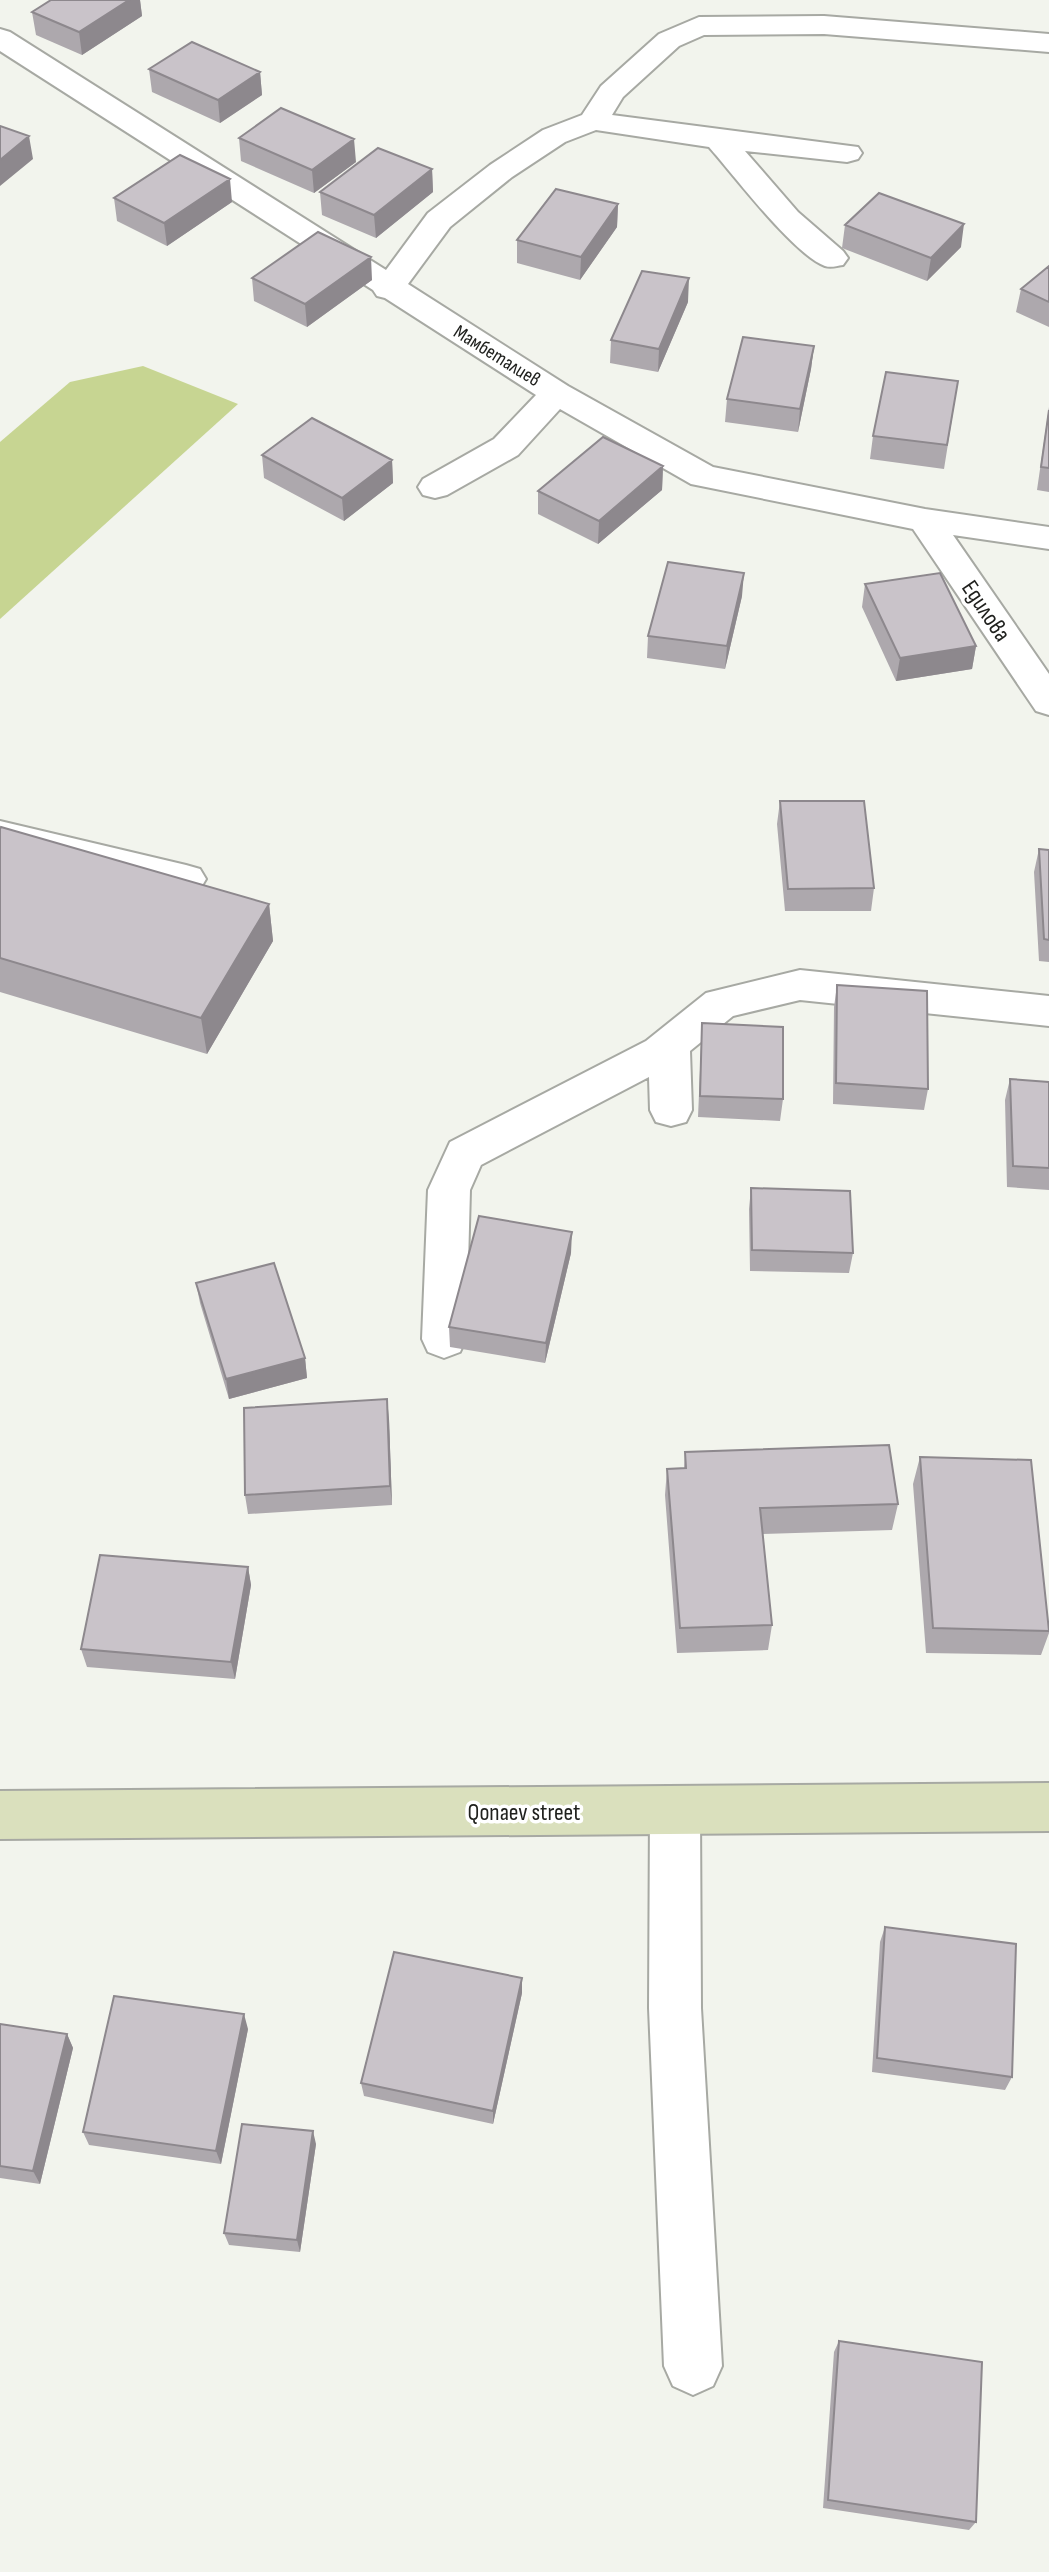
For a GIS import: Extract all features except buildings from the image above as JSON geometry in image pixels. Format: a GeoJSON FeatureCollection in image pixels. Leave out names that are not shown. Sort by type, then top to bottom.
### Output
{"type":"FeatureCollection","features":[{"type":"Feature","properties":{"kind":"main road","name":"Qonaev street"},"geometry":{"type":"LineString","coordinates":[[0,1815],[1049,1807]]}},
{"type":"Feature","properties":{"kind":"street"},"geometry":{"type":"LineString","coordinates":[[593,121],[611,92],[669,40],[699,26],[824,25],[1049,43]]}},
{"type":"Feature","properties":{"kind":"street","name":"Мамбеталиев"},"geometry":{"type":"LineString","coordinates":[[0,38],[388,289],[556,393],[703,476],[925,520],[1049,538]]}},
{"type":"Feature","properties":{"kind":"street"},"geometry":{"type":"LineString","coordinates":[[388,289],[439,220],[501,171],[554,136],[593,121],[847,153]]}},
{"type":"Feature","properties":{"kind":"street"},"geometry":{"type":"LineString","coordinates":[[719,139],[787,219],[832,258]]}},
{"type":"Feature","properties":{"kind":"street"},"geometry":{"type":"LineString","coordinates":[[435,487],[506,447],[556,393]]}},
{"type":"Feature","properties":{"kind":"street","name":"Едилова"},"geometry":{"type":"LineString","coordinates":[[925,520],[1049,702]]}},
{"type":"Feature","properties":{"kind":"street"},"geometry":{"type":"LineString","coordinates":[[0,835],[186,879]]}},
{"type":"Feature","properties":{"kind":"street"},"geometry":{"type":"LineString","coordinates":[[444,1339],[449,1190],[465,1154],[669,1046],[720,1004],[800,985],[1049,1011]]}},
{"type":"Feature","properties":{"kind":"street"},"geometry":{"type":"LineString","coordinates":[[669,1046],[671,1110]]}},
{"type":"Feature","properties":{"kind":"street"},"geometry":{"type":"LineString","coordinates":[[675,1810],[675,2008],[693,2366]]}},
{"type":"Feature","properties":{"kind":"green space"},"geometry":{"type":"Polygon","coordinates":[[[143,366],[238,404],[0,619],[0,442],[70,382],[143,366]]]}}]}
